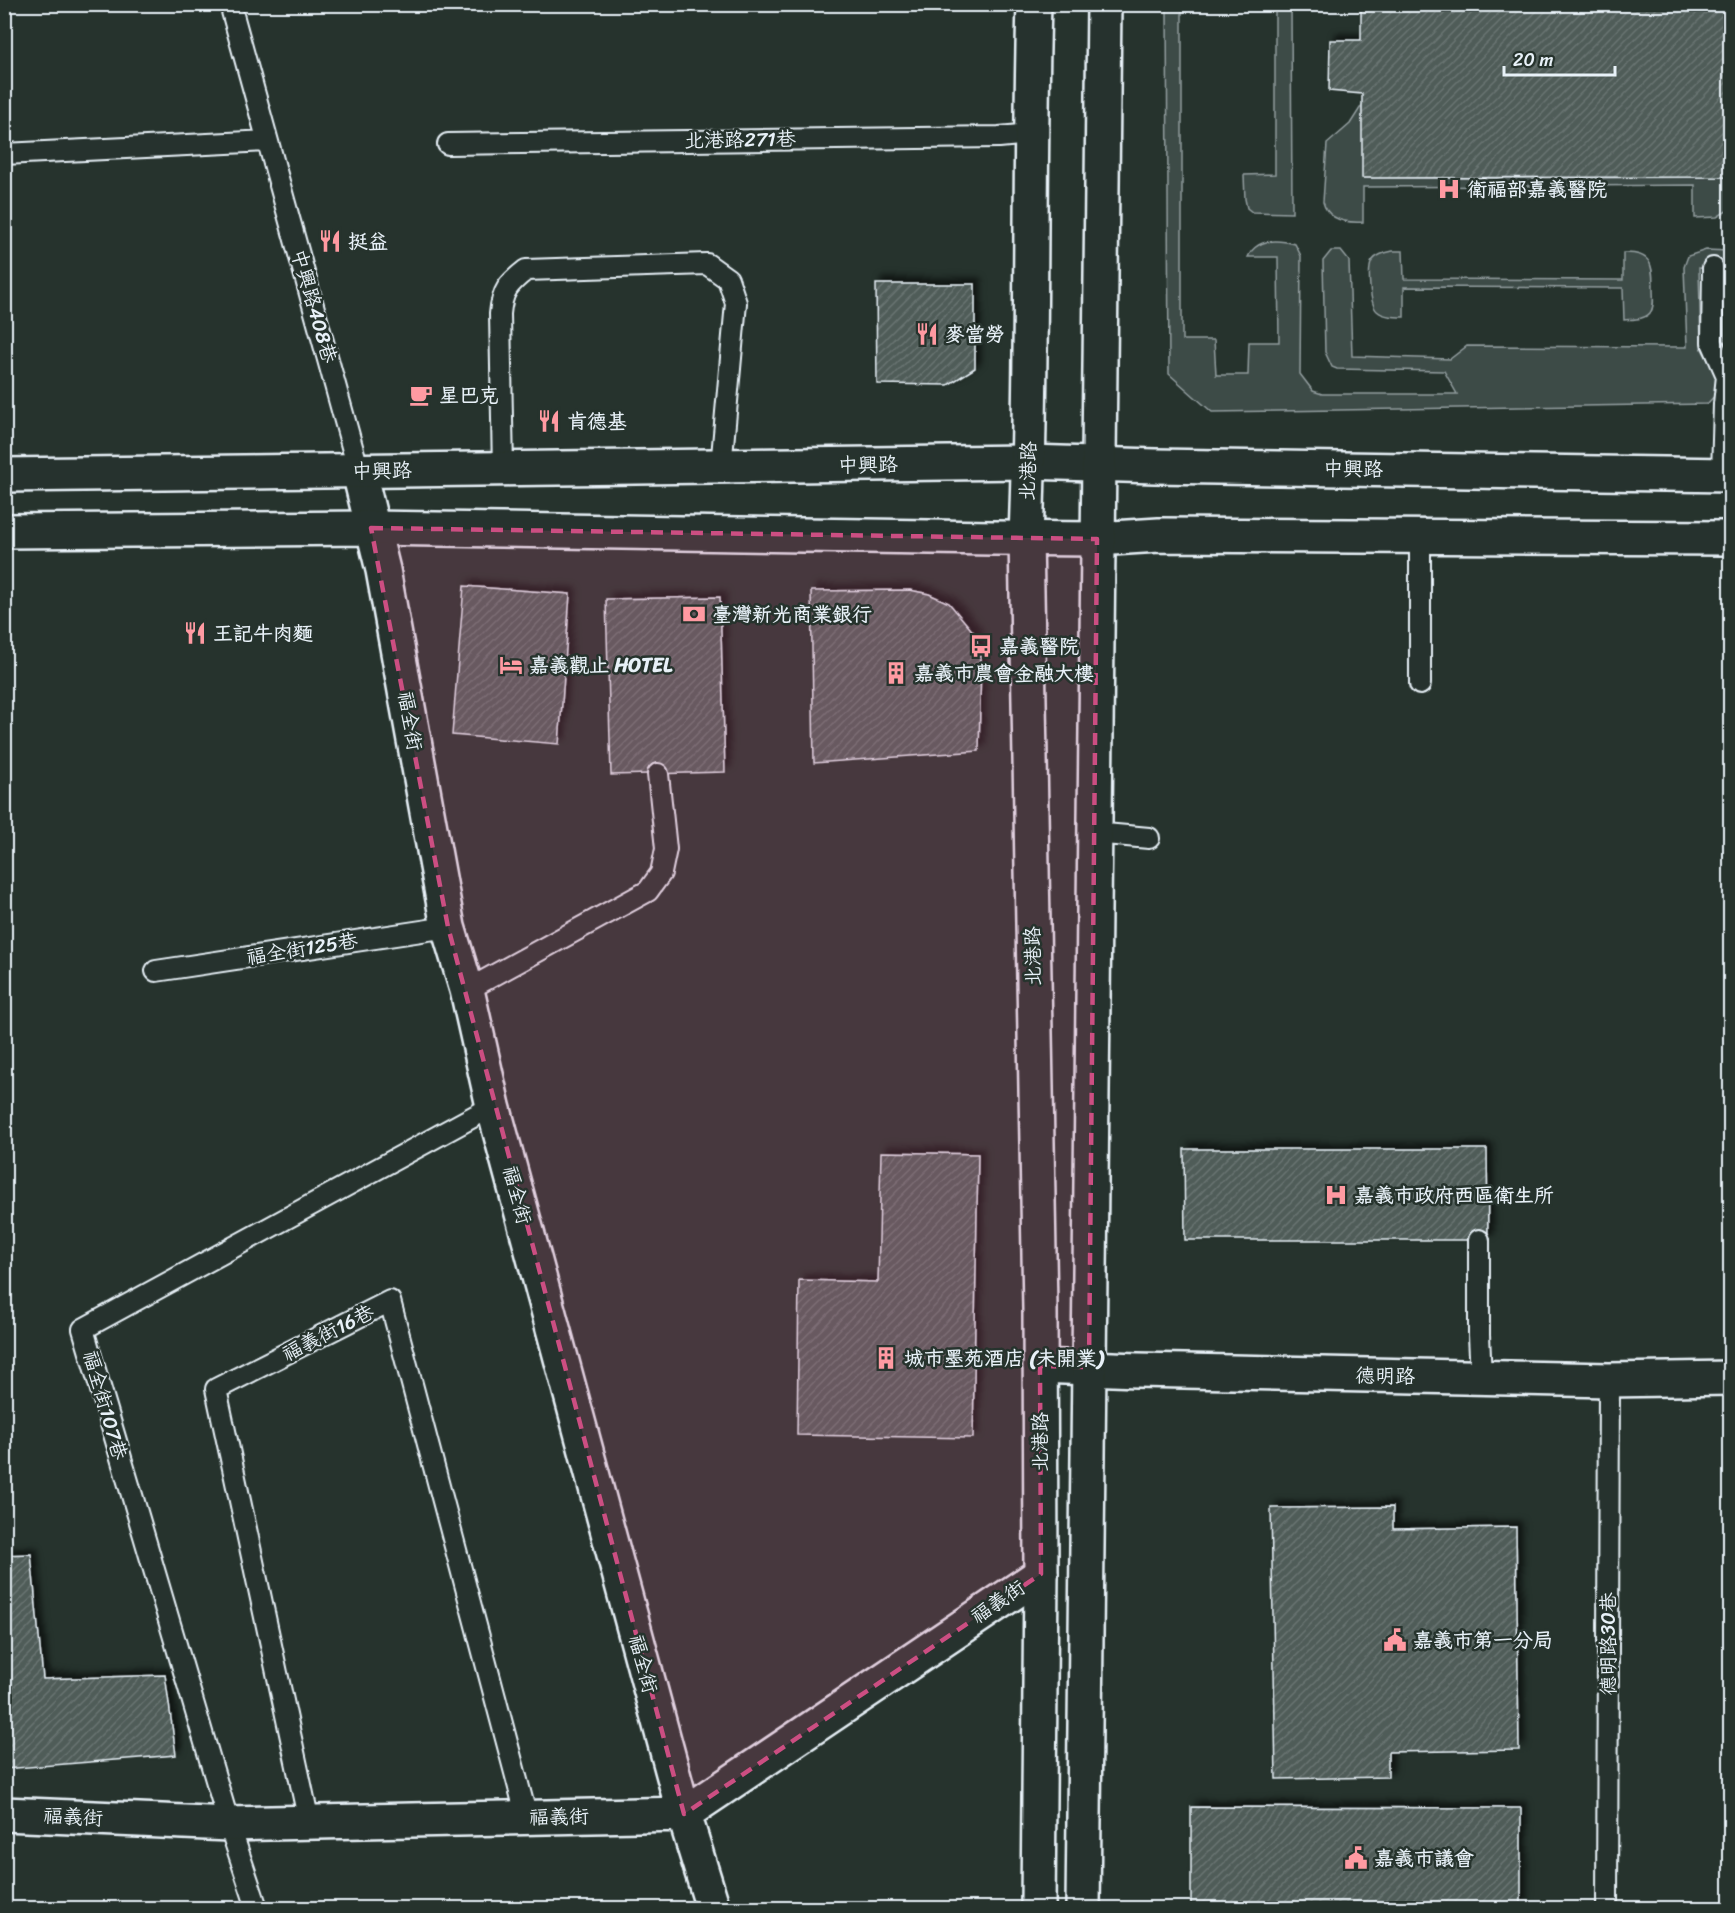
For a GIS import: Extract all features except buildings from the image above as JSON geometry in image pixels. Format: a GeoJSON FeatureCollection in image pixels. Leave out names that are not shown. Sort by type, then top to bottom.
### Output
{"type":"FeatureCollection","features":[{"type":"Feature","properties":{"kind":"street","name":"北港路"},"geometry":{"type":"LineString","coordinates":[[1034,4],[1029,462],[1026,537],[1040,1366],[1038,1908]]}},
{"type":"Feature","properties":{"kind":"street"},"geometry":{"type":"LineString","coordinates":[[1083,1908],[1104,4]]}},
{"type":"Feature","properties":{"kind":"street","name":"中興路"},"geometry":{"type":"LineString","coordinates":[[4,475],[1029,462],[1726,475]]}},
{"type":"Feature","properties":{"kind":"street","name":"福全街"},"geometry":{"type":"LineString","coordinates":[[359,472],[382,570],[448,927],[467,990],[493,1106],[684,1814],[713,1908]]}},
{"type":"Feature","properties":{"kind":"street"},"geometry":{"type":"LineString","coordinates":[[4,531],[371,528],[1097,539],[1160,535],[1731,538]]}},
{"type":"Feature","properties":{"kind":"street","name":"德明路"},"geometry":{"type":"LineString","coordinates":[[1040,1366],[1609,1380],[1731,1378]]}},
{"type":"Feature","properties":{"kind":"street","name":"福義街"},"geometry":{"type":"LineString","coordinates":[[4,1814],[229,1824],[684,1814],[1041,1574]]}},
{"type":"Feature","properties":{"kind":"lane","name":"中興路408巷"},"geometry":{"type":"LineString","coordinates":[[230,4],[359,472]]}},
{"type":"Feature","properties":{"kind":"lane","name":"北港路271巷"},"geometry":{"type":"LineString","coordinates":[[448,144],[999,137],[1031,134]]}},
{"type":"Feature","properties":{"kind":"lane"},"geometry":{"type":"LineString","coordinates":[[4,154],[267,141]]}},
{"type":"Feature","properties":{"kind":"lane"},"geometry":{"type":"LineString","coordinates":[[503,470],[501,314],[502,297],[511,281],[526,270],[707,264],[728,279],[736,303],[721,466]]}},
{"type":"Feature","properties":{"kind":"lane"},"geometry":{"type":"LineString","coordinates":[[1713,268],[1712,342],[1727,376],[1724,404],[1726,475]]}},
{"type":"Feature","properties":{"kind":"lane"},"geometry":{"type":"LineString","coordinates":[[1420,536],[1420,684]]}},
{"type":"Feature","properties":{"kind":"lane"},"geometry":{"type":"LineString","coordinates":[[467,990],[648,891],[661,873],[666,849],[658,774]]}},
{"type":"Feature","properties":{"kind":"lane"},"geometry":{"type":"LineString","coordinates":[[1094,833],[1149,838]]}},
{"type":"Feature","properties":{"kind":"lane","name":"福全街125巷"},"geometry":{"type":"LineString","coordinates":[[156,971],[448,927]]}},
{"type":"Feature","properties":{"kind":"lane","name":"福全街107巷"},"geometry":{"type":"LineString","coordinates":[[229,1824],[82,1329],[493,1106]]}},
{"type":"Feature","properties":{"kind":"lane"},"geometry":{"type":"LineString","coordinates":[[1479,1240],[1481,1377]]}},
{"type":"Feature","properties":{"kind":"lane","name":"福義街16巷"},"geometry":{"type":"LineString","coordinates":[[309,1822],[216,1389],[390,1301],[527,1818]]}},
{"type":"Feature","properties":{"kind":"lane","name":"德明路30巷"},"geometry":{"type":"LineString","coordinates":[[1607,1908],[1609,1380]]}},
{"type":"Feature","properties":{"kind":"lane"},"geometry":{"type":"LineString","coordinates":[[229,1824],[257,1908]]}},
{"type":"Feature","properties":{"kind":"highlighted area"},"geometry":{"type":"Polygon","coordinates":[[[371,528],[1097,539],[1089,1367],[1040,1366],[1041,1574],[684,1814],[448,927],[371,528]]]}},
{"type":"Feature","properties":{"kind":"shaded area"},"geometry":{"type":"Polygon","coordinates":[[[1167,5],[1182,5],[1182,340],[1214,340],[1216,375],[1248,375],[1249,342],[1279,342],[1278,257],[1248,257],[1262,243],[1281,241],[1295,244],[1301,256],[1300,374],[1313,391],[1322,394],[1457,394],[1444,371],[1337,369],[1332,367],[1325,352],[1323,261],[1331,251],[1341,251],[1349,261],[1352,356],[1450,359],[1467,346],[1687,347],[1684,267],[1688,256],[1706,250],[1730,251],[1730,357],[1725,344],[1727,269],[1699,268],[1701,347],[1718,379],[1718,392],[1707,404],[1212,412],[1169,374],[1167,5]]]}},
{"type":"Feature","properties":{"kind":"shaded area"},"geometry":{"type":"Polygon","coordinates":[[[1275,5],[1291,5],[1292,213],[1252,212],[1247,208],[1245,199],[1244,175],[1275,174],[1275,5]]]}},
{"type":"Feature","properties":{"kind":"shaded area"},"geometry":{"type":"Polygon","coordinates":[[[1362,105],[1363,178],[1542,178],[1543,196],[1539,196],[1538,186],[1363,187],[1363,222],[1339,220],[1329,213],[1323,202],[1327,144],[1350,124],[1362,105]]]}},
{"type":"Feature","properties":{"kind":"shaded area"},"geometry":{"type":"Polygon","coordinates":[[[1730,177],[1730,209],[1717,217],[1695,218],[1695,185],[1567,186],[1566,196],[1562,196],[1562,178],[1730,177]]]}},
{"type":"Feature","properties":{"kind":"shaded area"},"geometry":{"type":"Polygon","coordinates":[[[1403,251],[1404,279],[1623,280],[1623,253],[1633,253],[1645,258],[1651,267],[1653,308],[1645,317],[1624,320],[1623,288],[1404,287],[1404,317],[1386,316],[1377,311],[1371,295],[1370,265],[1381,254],[1403,251]]]}},
{"type":"Feature","properties":{"kind":"place","name":"衛福部嘉義醫院"},"geometry":{"type":"Point","coordinates":[1449,189]}},
{"type":"Feature","properties":{"kind":"place","name":"挺益"},"geometry":{"type":"Point","coordinates":[330,241]}},
{"type":"Feature","properties":{"kind":"place","name":"麥當勞"},"geometry":{"type":"Point","coordinates":[927,334]}},
{"type":"Feature","properties":{"kind":"place","name":"星巴克"},"geometry":{"type":"Point","coordinates":[421,395]}},
{"type":"Feature","properties":{"kind":"place","name":"肯德基"},"geometry":{"type":"Point","coordinates":[549,421]}},
{"type":"Feature","properties":{"kind":"place","name":"臺灣新光商業銀行"},"geometry":{"type":"Point","coordinates":[694,614]}},
{"type":"Feature","properties":{"kind":"place","name":"王記牛肉麵"},"geometry":{"type":"Point","coordinates":[195,633]}},
{"type":"Feature","properties":{"kind":"place","name":"嘉義醫院"},"geometry":{"type":"Point","coordinates":[981,646]}},
{"type":"Feature","properties":{"kind":"place","name":"嘉義觀止 HOTEL"},"geometry":{"type":"Point","coordinates":[511,665]}},
{"type":"Feature","properties":{"kind":"place","name":"嘉義市農會金融大樓"},"geometry":{"type":"Point","coordinates":[896,673]}},
{"type":"Feature","properties":{"kind":"place","name":"嘉義市政府西區衛生所"},"geometry":{"type":"Point","coordinates":[1336,1195]}},
{"type":"Feature","properties":{"kind":"place","name":"城市墨苑酒店 (未開業)"},"geometry":{"type":"Point","coordinates":[886,1358]}},
{"type":"Feature","properties":{"kind":"place","name":"嘉義市第一分局"},"geometry":{"type":"Point","coordinates":[1395,1640]}},
{"type":"Feature","properties":{"kind":"place","name":"嘉義市議會"},"geometry":{"type":"Point","coordinates":[1356,1858]}}]}
